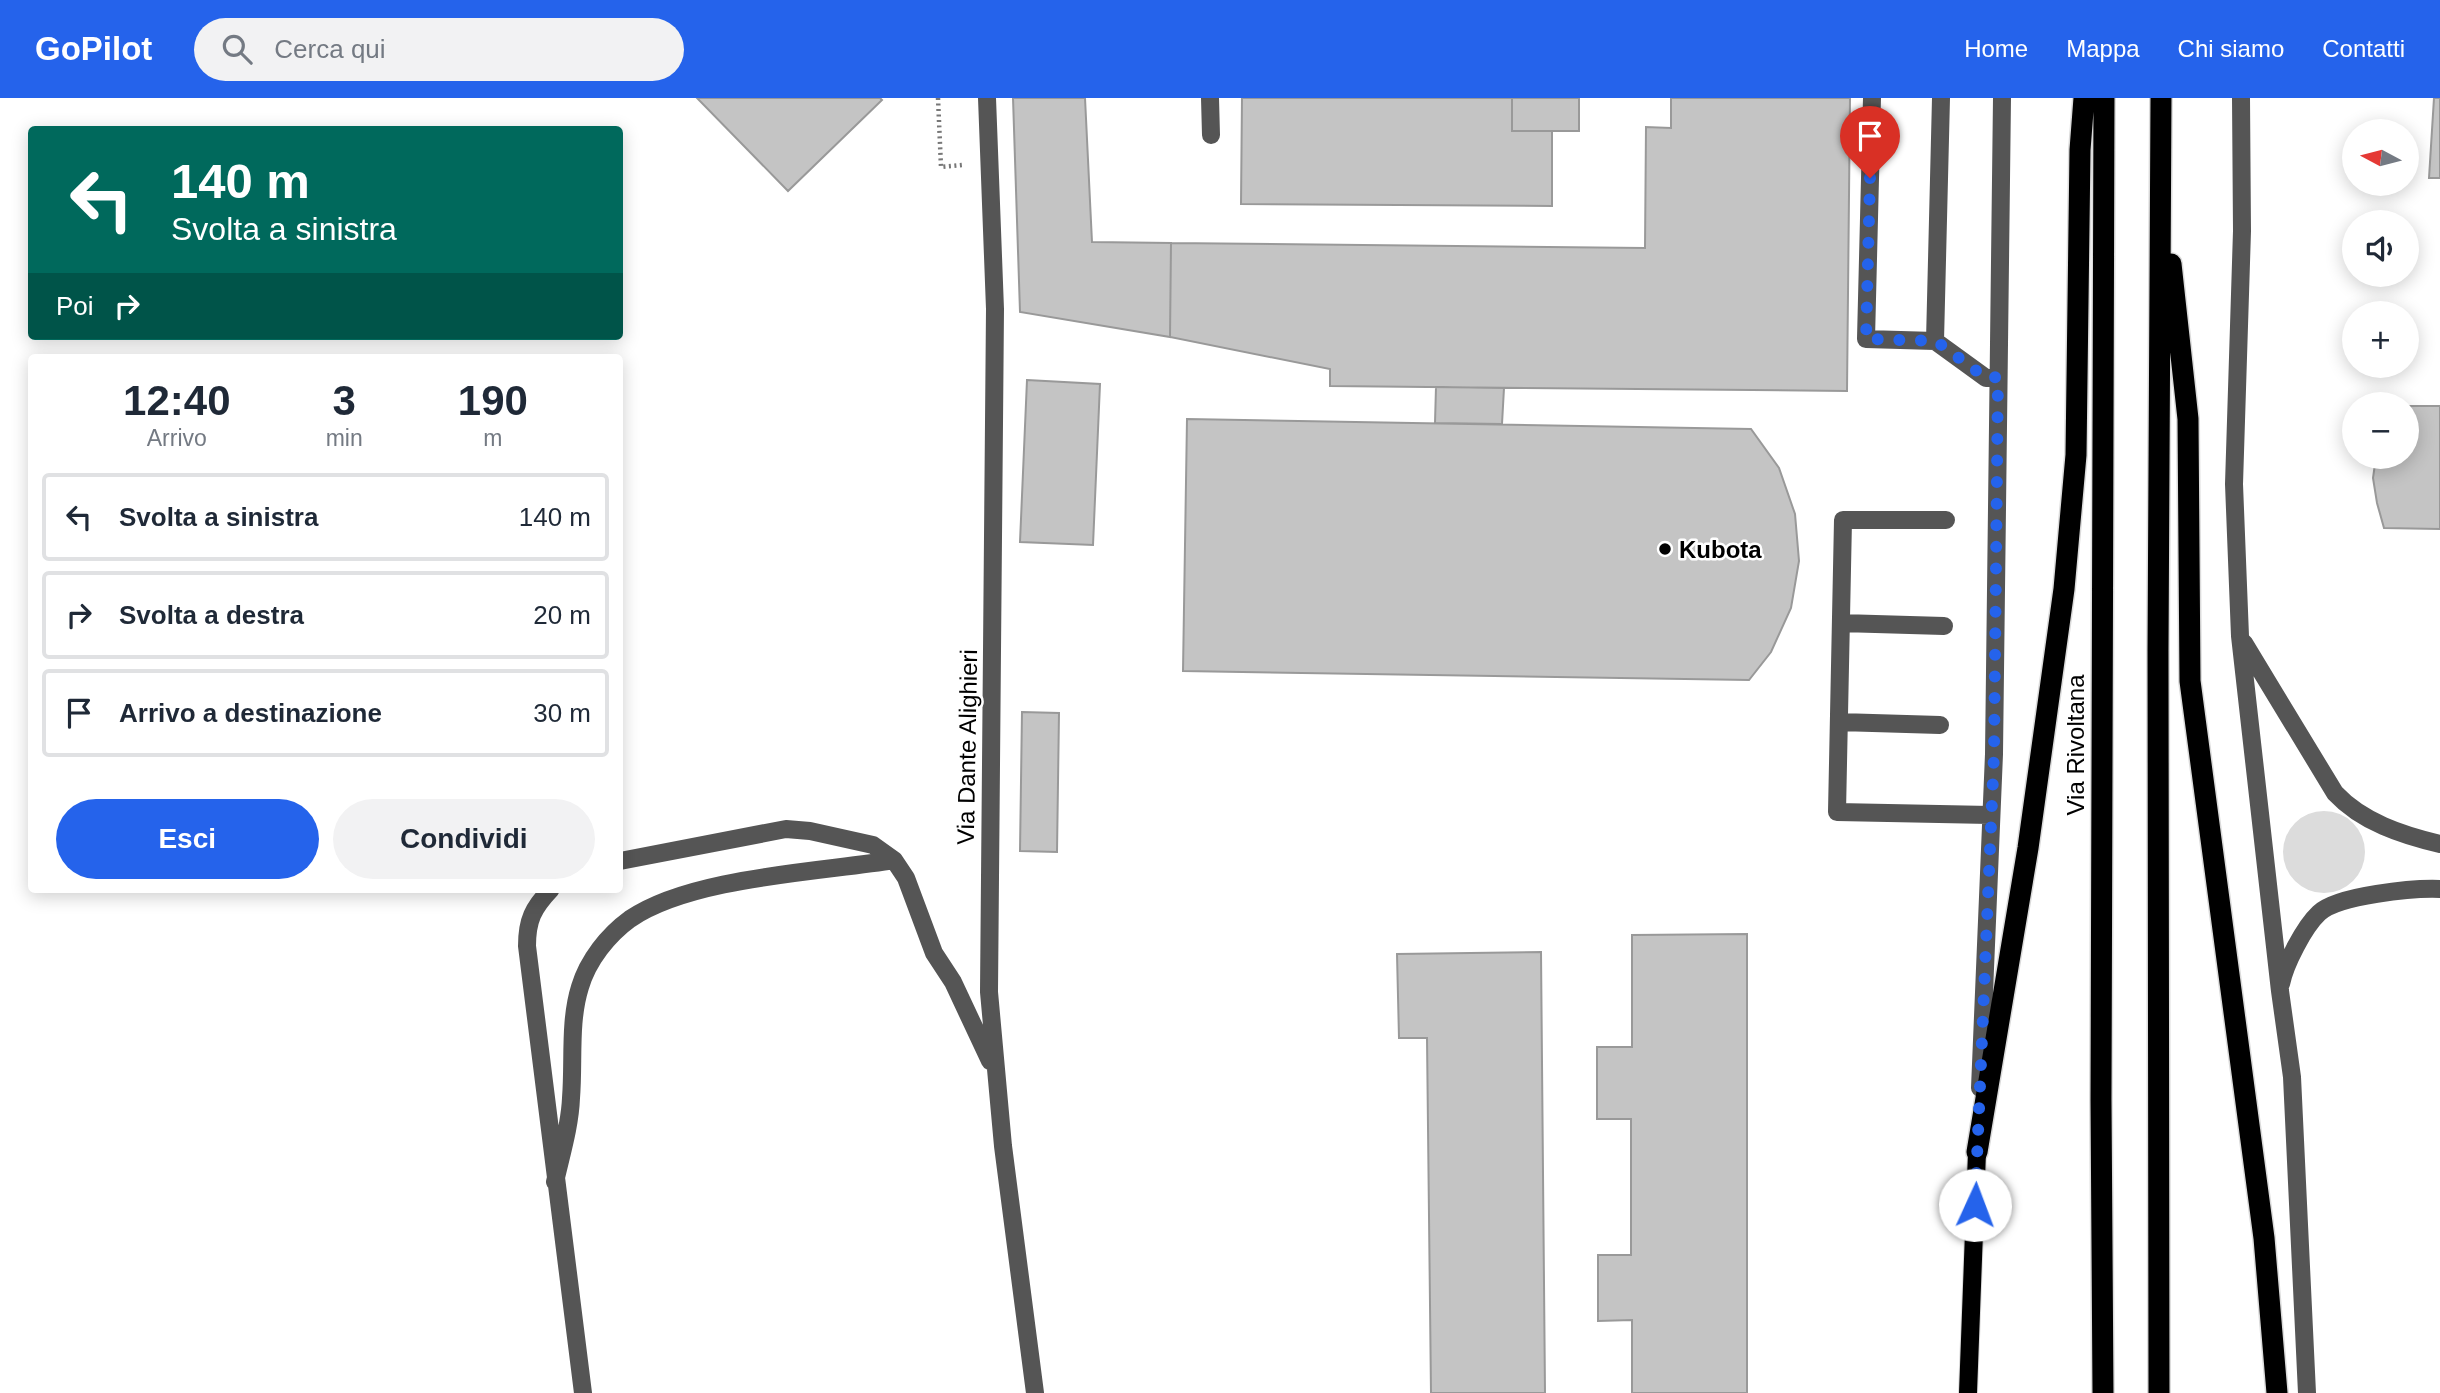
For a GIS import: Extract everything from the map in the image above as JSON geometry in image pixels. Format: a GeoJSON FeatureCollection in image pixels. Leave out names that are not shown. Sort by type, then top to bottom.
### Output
{"type":"FeatureCollection","features":[{"type":"Feature","properties":{"kind":"highway"},"geometry":{"type":"LineString","coordinates":[[1978,1152],[2028,848],[2064,589],[2076,455],[2080,150],[2084,98]]}},
{"type":"Feature","properties":{"kind":"highway","name":"Via Rivoltana"},"geometry":{"type":"LineString","coordinates":[[2103,1393],[2101,1058],[2104,98]]}},
{"type":"Feature","properties":{"kind":"highway"},"geometry":{"type":"LineString","coordinates":[[2159,1393],[2158,624],[2161,98]]}},
{"type":"Feature","properties":{"kind":"highway"},"geometry":{"type":"LineString","coordinates":[[2160,164],[2188,419],[2190,681],[2264,1238],[2277,1393]]}},
{"type":"Feature","properties":{"kind":"main road"},"geometry":{"type":"LineString","coordinates":[[1968,1393],[1978,1152]]}},
{"type":"Feature","properties":{"kind":"street","name":"Via Dante Alighieri"},"geometry":{"type":"LineString","coordinates":[[987,98],[995,309],[989,992],[1003,1146],[1035,1393]]}},
{"type":"Feature","properties":{"kind":"street"},"geometry":{"type":"LineString","coordinates":[[1210,98],[1211,135]]}},
{"type":"Feature","properties":{"kind":"street"},"geometry":{"type":"LineString","coordinates":[[1872,98],[1866,339],[1936,341],[1986,378],[1998,377]]}},
{"type":"Feature","properties":{"kind":"street"},"geometry":{"type":"LineString","coordinates":[[1936,341],[1941,98]]}},
{"type":"Feature","properties":{"kind":"street"},"geometry":{"type":"LineString","coordinates":[[1978,1152],[1994,754],[2002,98]]}},
{"type":"Feature","properties":{"kind":"street"},"geometry":{"type":"LineString","coordinates":[[2241,98],[2242,231],[2234,484],[2240,636],[2292,1077],[2307,1393]]}},
{"type":"Feature","properties":{"kind":"street"},"geometry":{"type":"LineString","coordinates":[[1946,520],[1843,520],[1837,812],[1990,815]]}},
{"type":"Feature","properties":{"kind":"street"},"geometry":{"type":"LineString","coordinates":[[1841,623],[1944,626]]}},
{"type":"Feature","properties":{"kind":"street"},"geometry":{"type":"LineString","coordinates":[[2240,636],[2335,793],[2354,811],[2376,823],[2440,844]]}},
{"type":"Feature","properties":{"kind":"street"},"geometry":{"type":"LineString","coordinates":[[1839,722],[1940,725]]}},
{"type":"Feature","properties":{"kind":"street"},"geometry":{"type":"LineString","coordinates":[[623,860],[786,829],[810,831],[879,848],[894,860],[906,878],[934,953],[953,982],[996,1074]]}},
{"type":"Feature","properties":{"kind":"street"},"geometry":{"type":"LineString","coordinates":[[555,1182],[571,1101],[576,1002],[580,985],[594,958],[618,928],[633,917],[676,898],[740,882],[894,860]]}},
{"type":"Feature","properties":{"kind":"street"},"geometry":{"type":"LineString","coordinates":[[2280,991],[2283,975],[2301,938],[2320,911],[2366,894],[2440,889]]}},
{"type":"Feature","properties":{"kind":"street"},"geometry":{"type":"LineString","coordinates":[[548,893],[531,915],[527,928],[555,1182],[583,1393]]}},
{"type":"Feature","properties":{"kind":"shaded area"},"geometry":{"type":"Polygon","coordinates":[[[2324,811],[2340,814],[2353,823],[2362,836],[2365,852],[2362,868],[2353,881],[2340,890],[2324,893],[2308,890],[2295,881],[2286,868],[2283,852],[2286,836],[2295,823],[2308,814],[2324,811]]]}},
{"type":"Feature","properties":{"kind":"building"},"geometry":{"type":"Polygon","coordinates":[[[697,98],[880,98],[882,100],[788,191],[697,98]]]}},
{"type":"Feature","properties":{"kind":"building"},"geometry":{"type":"Polygon","coordinates":[[[1013,98],[1085,98],[1092,242],[1171,243],[1170,337],[1020,312],[1013,98]]]}},
{"type":"Feature","properties":{"kind":"building"},"geometry":{"type":"Polygon","coordinates":[[[1242,98],[1512,98],[1512,131],[1552,131],[1552,206],[1241,204],[1242,98]]]}},
{"type":"Feature","properties":{"kind":"building"},"geometry":{"type":"Polygon","coordinates":[[[1512,98],[1579,98],[1579,131],[1512,131],[1512,98]]]}},
{"type":"Feature","properties":{"kind":"building"},"geometry":{"type":"Polygon","coordinates":[[[1671,98],[1850,98],[1847,391],[1330,386],[1330,369],[1170,337],[1171,243],[1645,248],[1646,127],[1671,128],[1671,98]]]}},
{"type":"Feature","properties":{"kind":"building"},"geometry":{"type":"Polygon","coordinates":[[[2434,98],[2440,98],[2440,178],[2429,178],[2434,98]]]}},
{"type":"Feature","properties":{"kind":"building"},"geometry":{"type":"Polygon","coordinates":[[[1027,380],[1100,384],[1093,545],[1020,542],[1027,380]]]}},
{"type":"Feature","properties":{"kind":"building"},"geometry":{"type":"Polygon","coordinates":[[[1436,387],[1504,388],[1502,424],[1435,423],[1436,387]]]}},
{"type":"Feature","properties":{"kind":"building"},"geometry":{"type":"Polygon","coordinates":[[[2419,406],[2440,406],[2440,529],[2384,528],[2373,478],[2374,469],[2419,469],[2419,406]]]}},
{"type":"Feature","properties":{"kind":"building"},"geometry":{"type":"Polygon","coordinates":[[[1187,419],[1751,429],[1779,468],[1795,514],[1799,561],[1791,608],[1771,652],[1749,680],[1183,671],[1187,419]]]}},
{"type":"Feature","properties":{"kind":"building"},"geometry":{"type":"Polygon","coordinates":[[[1022,712],[1059,713],[1057,852],[1020,851],[1022,712]]]}},
{"type":"Feature","properties":{"kind":"building"},"geometry":{"type":"Polygon","coordinates":[[[1747,934],[1747,1393],[1632,1393],[1632,1320],[1598,1321],[1598,1255],[1631,1255],[1631,1119],[1597,1119],[1597,1047],[1632,1047],[1632,935],[1747,934]]]}},
{"type":"Feature","properties":{"kind":"building"},"geometry":{"type":"Polygon","coordinates":[[[1541,952],[1545,1393],[1431,1393],[1427,1038],[1399,1038],[1397,954],[1541,952]]]}},
{"type":"Feature","properties":{"kind":"place","name":"Kubota"},"geometry":{"type":"Point","coordinates":[1665,549]}},
{"type":"Feature","properties":{"kind":"route"},"geometry":{"type":"LineString","coordinates":[[1870,178],[1866,339],[1936,341],[1986,378],[1998,377],[1994,754],[1975,1205]]}}]}
